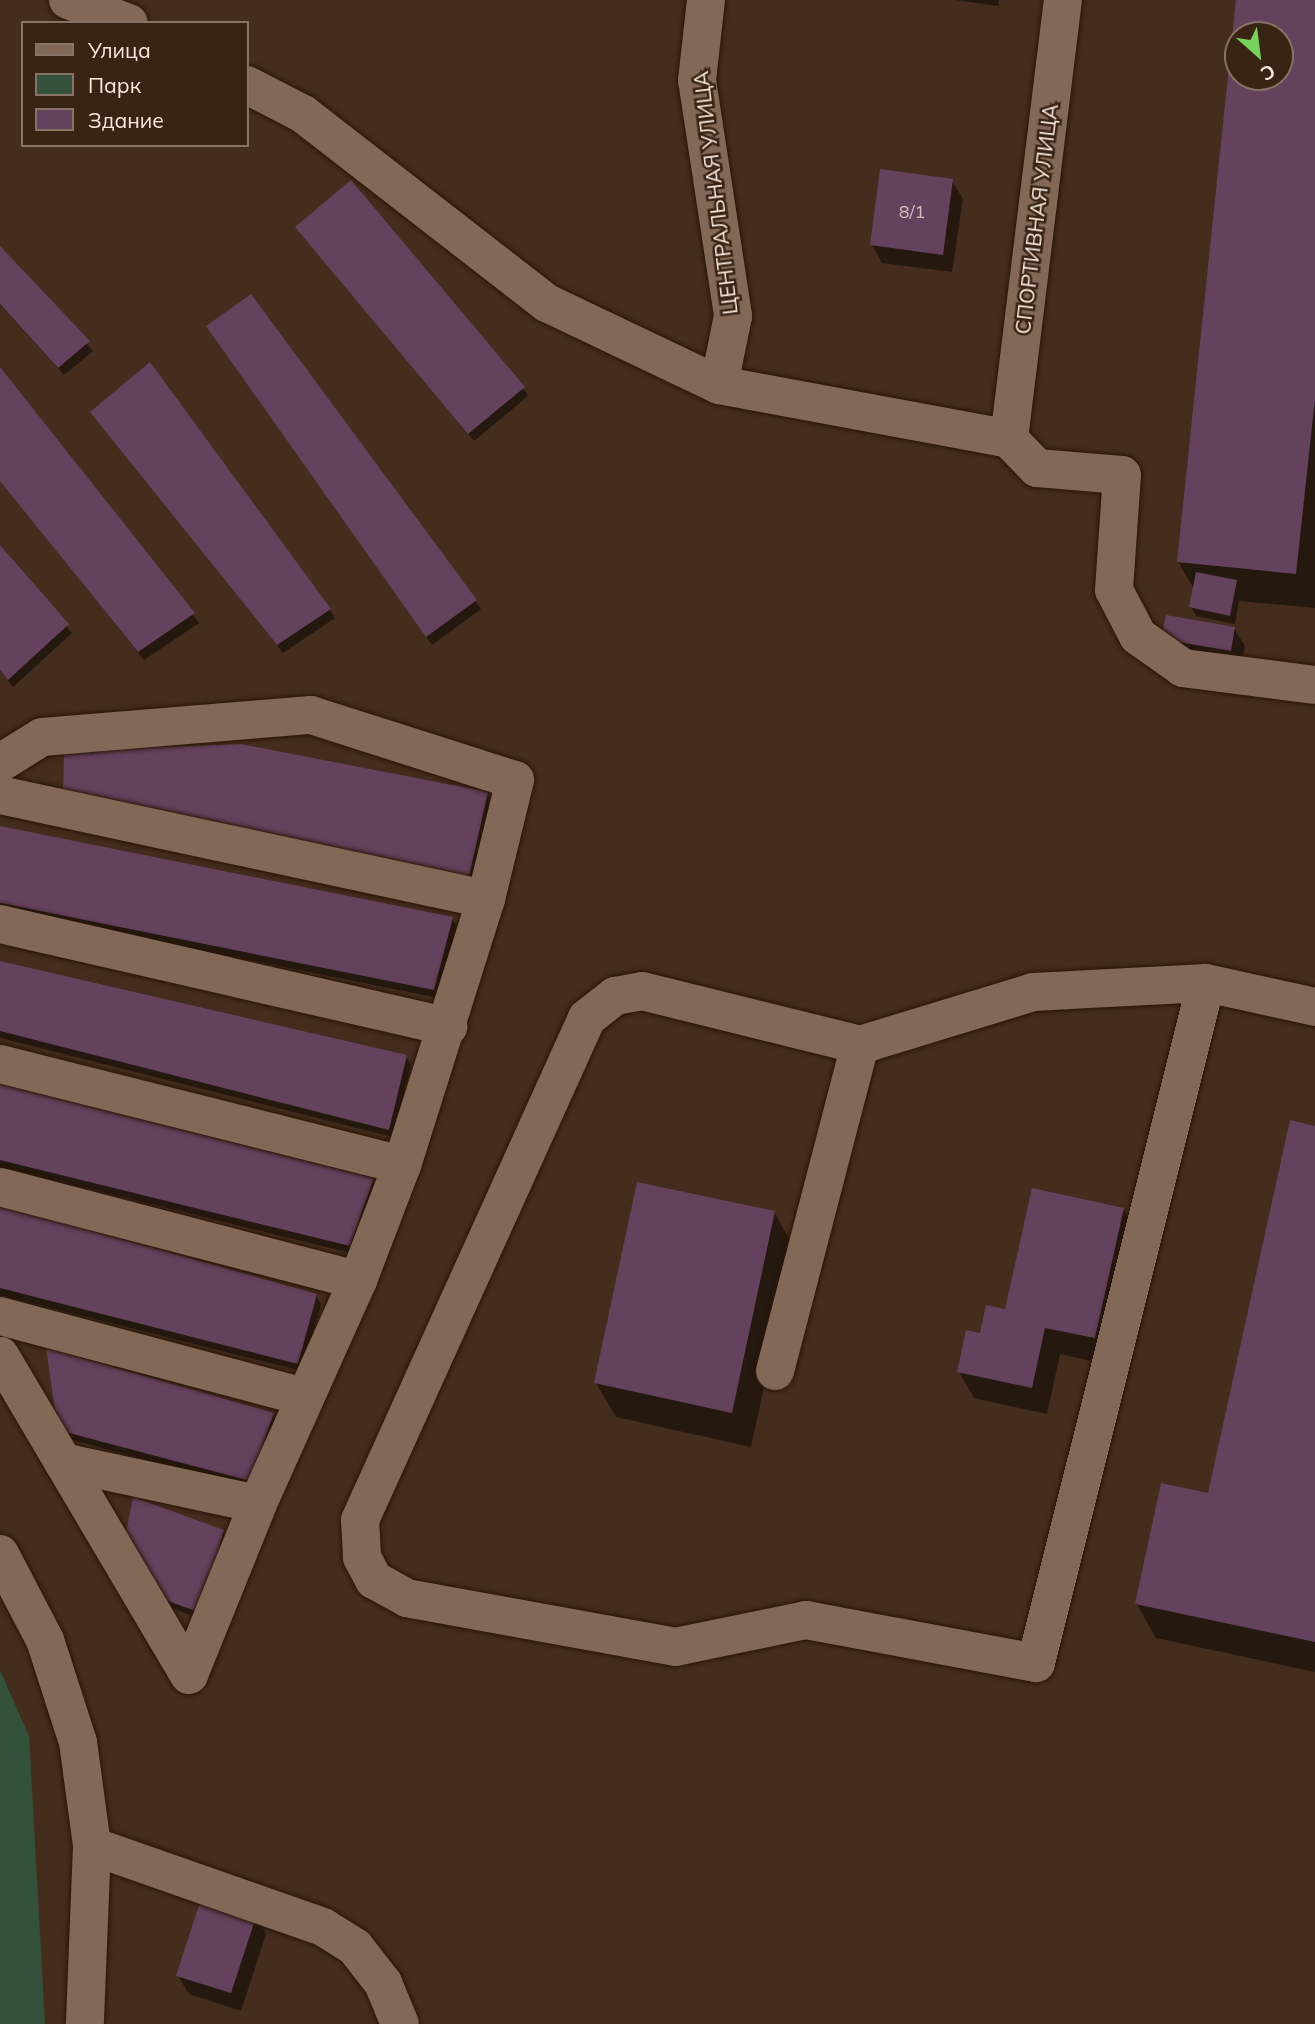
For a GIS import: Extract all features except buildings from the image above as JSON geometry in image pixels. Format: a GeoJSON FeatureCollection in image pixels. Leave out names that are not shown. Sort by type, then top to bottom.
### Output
{"type":"FeatureCollection","features":[{"type":"Feature","properties":{"kind":"street"},"geometry":{"type":"LineString","coordinates":[[68,0],[124,21]]}},
{"type":"Feature","properties":{"kind":"street","name":"ЦЕНТРАЛЬНАЯ УЛИЦА"},"geometry":{"type":"LineString","coordinates":[[706,0],[697,80],[733,316],[719,385]]}},
{"type":"Feature","properties":{"kind":"street","name":"СПОРТИВНАЯ УЛИЦА"},"geometry":{"type":"LineString","coordinates":[[1009,439],[1063,0]]}},
{"type":"Feature","properties":{"kind":"street"},"geometry":{"type":"LineString","coordinates":[[248,86],[303,114],[547,303],[719,385],[1009,439],[1037,468],[1122,475],[1114,590],[1139,636],[1183,668],[1315,685]]}},
{"type":"Feature","properties":{"kind":"street"},"geometry":{"type":"LineString","coordinates":[[0,763],[42,737],[311,715],[515,780],[486,899],[448,1027],[402,1165],[358,1280],[258,1504],[189,1675],[0,1356]]}},
{"type":"Feature","properties":{"kind":"street"},"geometry":{"type":"LineString","coordinates":[[0,794],[486,899]]}},
{"type":"Feature","properties":{"kind":"street"},"geometry":{"type":"LineString","coordinates":[[0,924],[448,1027]]}},
{"type":"Feature","properties":{"kind":"street"},"geometry":{"type":"LineString","coordinates":[[1206,983],[1036,1662],[806,1620],[676,1647],[407,1598],[374,1580],[362,1557],[360,1520],[587,1018],[615,996],[642,990],[860,1045],[1032,992],[1206,983],[1315,1007]]}},
{"type":"Feature","properties":{"kind":"street"},"geometry":{"type":"LineString","coordinates":[[775,1371],[860,1045]]}},
{"type":"Feature","properties":{"kind":"street"},"geometry":{"type":"LineString","coordinates":[[0,1064],[402,1165]]}},
{"type":"Feature","properties":{"kind":"street"},"geometry":{"type":"LineString","coordinates":[[0,1186],[358,1280]]}},
{"type":"Feature","properties":{"kind":"street"},"geometry":{"type":"LineString","coordinates":[[0,1316],[305,1397]]}},
{"type":"Feature","properties":{"kind":"street"},"geometry":{"type":"LineString","coordinates":[[63,1462],[258,1504]]}},
{"type":"Feature","properties":{"kind":"street"},"geometry":{"type":"LineString","coordinates":[[0,1554],[45,1640],[78,1742],[92,1846],[85,2024]]}},
{"type":"Feature","properties":{"kind":"street"},"geometry":{"type":"LineString","coordinates":[[92,1846],[323,1927],[355,1947],[383,1983],[400,2024]]}},
{"type":"Feature","properties":{"kind":"green space"},"geometry":{"type":"Polygon","coordinates":[[[0,1670],[29,1736],[45,2024],[0,2024],[0,1670]]]}}]}
